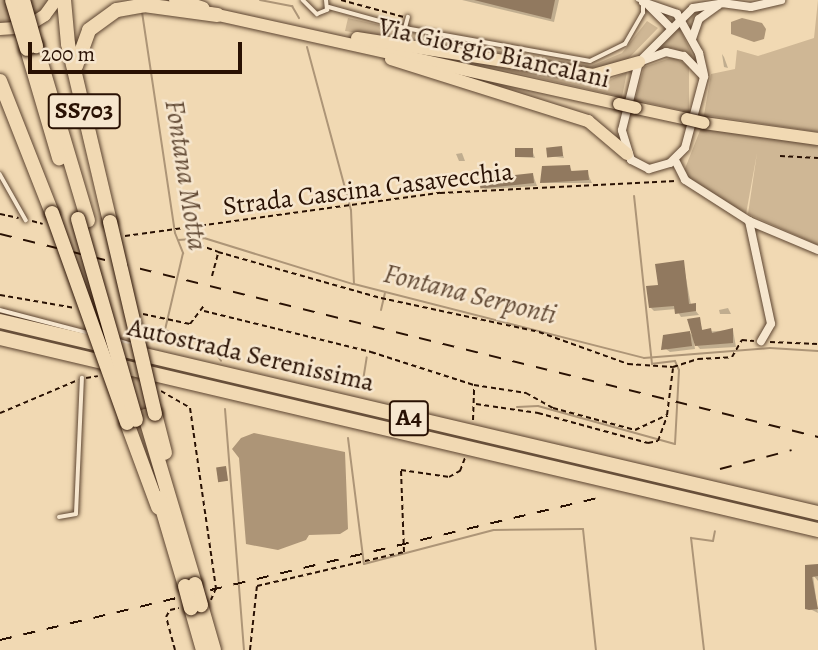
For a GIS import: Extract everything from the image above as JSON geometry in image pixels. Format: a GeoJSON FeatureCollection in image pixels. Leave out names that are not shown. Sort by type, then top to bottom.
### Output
{"type":"FeatureCollection","features":[{"type":"Feature","properties":{"kind":"highway","name":"SS703"},"geometry":{"type":"LineString","coordinates":[[12,0],[32,48]]}},
{"type":"Feature","properties":{"kind":"highway","name":"SS703"},"geometry":{"type":"LineString","coordinates":[[23,0],[32,48],[190,585],[191,607],[204,650]]}},
{"type":"Feature","properties":{"kind":"highway","name":"SS703"},"geometry":{"type":"LineString","coordinates":[[59,1],[110,222],[141,418]]}},
{"type":"Feature","properties":{"kind":"highway","name":"SS703"},"geometry":{"type":"LineString","coordinates":[[76,78],[78,52],[89,30],[110,13],[153,2],[217,15]]}},
{"type":"Feature","properties":{"kind":"highway"},"geometry":{"type":"LineString","coordinates":[[153,2],[217,15]]}},
{"type":"Feature","properties":{"kind":"highway","name":"SS703"},"geometry":{"type":"LineString","coordinates":[[0,81],[52,213],[141,418]]}},
{"type":"Feature","properties":{"kind":"highway","name":"Autostrada Serenissima"},"geometry":{"type":"LineString","coordinates":[[0,321],[818,513]]}},
{"type":"Feature","properties":{"kind":"highway","name":"Autostrada Serenissima"},"geometry":{"type":"LineString","coordinates":[[0,338],[818,530]]}},
{"type":"Feature","properties":{"kind":"highway","name":"SS703"},"geometry":{"type":"LineString","coordinates":[[191,607],[214,650]]}},
{"type":"Feature","properties":{"kind":"main road"},"geometry":{"type":"LineString","coordinates":[[0,29],[26,27],[59,1]]}},
{"type":"Feature","properties":{"kind":"main road","name":"Via Giorgio Biancalani"},"geometry":{"type":"LineString","coordinates":[[217,15],[704,123],[816,139]]}},
{"type":"Feature","properties":{"kind":"main road"},"geometry":{"type":"LineString","coordinates":[[296,32],[418,44],[593,75],[639,62]]}},
{"type":"Feature","properties":{"kind":"main road"},"geometry":{"type":"LineString","coordinates":[[296,32],[554,108],[588,121],[627,154]]}},
{"type":"Feature","properties":{"kind":"street"},"geometry":{"type":"LineString","coordinates":[[712,0],[751,7],[781,0]]}},
{"type":"Feature","properties":{"kind":"street"},"geometry":{"type":"LineString","coordinates":[[644,1],[668,8],[680,19],[703,62],[704,77],[688,142],[675,160],[649,169],[627,154],[622,130],[639,62],[670,27],[680,19],[703,3],[724,3]]}},
{"type":"Feature","properties":{"kind":"street"},"geometry":{"type":"LineString","coordinates":[[644,1],[670,27]]}},
{"type":"Feature","properties":{"kind":"street"},"geometry":{"type":"LineString","coordinates":[[692,39],[699,19],[724,3]]}},
{"type":"Feature","properties":{"kind":"street"},"geometry":{"type":"LineString","coordinates":[[639,62],[676,52],[696,65],[704,77]]}},
{"type":"Feature","properties":{"kind":"street"},"geometry":{"type":"LineString","coordinates":[[675,160],[685,180],[749,221],[818,250]]}},
{"type":"Feature","properties":{"kind":"street"},"geometry":{"type":"LineString","coordinates":[[749,221],[771,324],[761,341]]}},
{"type":"Feature","properties":{"kind":"lane"},"geometry":{"type":"LineString","coordinates":[[303,0],[317,14],[329,7],[405,28],[590,61],[625,44],[643,13],[644,1]]}},
{"type":"Feature","properties":{"kind":"lane"},"geometry":{"type":"LineString","coordinates":[[326,0],[329,7]]}},
{"type":"Feature","properties":{"kind":"lane"},"geometry":{"type":"LineString","coordinates":[[405,28],[408,18]]}},
{"type":"Feature","properties":{"kind":"lane"},"geometry":{"type":"LineString","coordinates":[[0,174],[26,220]]}},
{"type":"Feature","properties":{"kind":"lane"},"geometry":{"type":"LineString","coordinates":[[0,310],[121,341],[191,365]]}},
{"type":"Feature","properties":{"kind":"lane"},"geometry":{"type":"LineString","coordinates":[[0,345],[76,356]]}},
{"type":"Feature","properties":{"kind":"lane"},"geometry":{"type":"LineString","coordinates":[[59,517],[76,514],[82,378]]}},
{"type":"Feature","properties":{"kind":"path"},"geometry":{"type":"LineString","coordinates":[[341,0],[408,18]]}},
{"type":"Feature","properties":{"kind":"path"},"geometry":{"type":"LineString","coordinates":[[780,156],[818,158]]}},
{"type":"Feature","properties":{"kind":"path","name":"Strada Cascina Casavecchia"},"geometry":{"type":"LineString","coordinates":[[171,230],[440,193],[685,180]]}},
{"type":"Feature","properties":{"kind":"path"},"geometry":{"type":"LineString","coordinates":[[189,228],[191,241],[218,252],[381,298],[540,332],[628,364],[674,367],[735,354],[742,340],[818,344]]}},
{"type":"Feature","properties":{"kind":"path"},"geometry":{"type":"LineString","coordinates":[[212,276],[218,252]]}},
{"type":"Feature","properties":{"kind":"path"},"geometry":{"type":"LineString","coordinates":[[0,295],[77,309]]}},
{"type":"Feature","properties":{"kind":"path"},"geometry":{"type":"LineString","coordinates":[[163,319],[190,324],[204,311],[205,304]]}},
{"type":"Feature","properties":{"kind":"path"},"geometry":{"type":"LineString","coordinates":[[204,311],[371,352],[474,385],[526,393],[553,408],[635,430],[667,415]]}},
{"type":"Feature","properties":{"kind":"path"},"geometry":{"type":"LineString","coordinates":[[476,404],[538,413],[648,443],[658,440],[661,435],[667,415],[674,367]]}},
{"type":"Feature","properties":{"kind":"path"},"geometry":{"type":"LineString","coordinates":[[473,420],[476,404],[474,385]]}},
{"type":"Feature","properties":{"kind":"path"},"geometry":{"type":"LineString","coordinates":[[250,650],[257,586],[406,550],[398,479],[401,470],[449,477],[460,471],[466,457]]}},
{"type":"Feature","properties":{"kind":"path"},"geometry":{"type":"LineString","coordinates":[[175,650],[166,617],[170,610],[191,607]]}},
{"type":"Feature","properties":{"kind":"shaded area"},"geometry":{"type":"Polygon","coordinates":[[[0,0],[49,0],[37,15],[16,24],[0,23],[0,0]]]}},
{"type":"Feature","properties":{"kind":"shaded area"},"geometry":{"type":"Polygon","coordinates":[[[818,0],[818,132],[704,115],[711,74],[735,69],[737,50],[758,56],[814,38],[818,0]]]}},
{"type":"Feature","properties":{"kind":"shaded area"},"geometry":{"type":"Polygon","coordinates":[[[348,18],[487,49],[591,66],[622,53],[647,21],[658,28],[628,59],[598,70],[345,31],[348,18]]]}},
{"type":"Feature","properties":{"kind":"shaded area"},"geometry":{"type":"Polygon","coordinates":[[[742,18],[762,23],[766,29],[764,39],[754,42],[731,34],[731,22],[742,18]]]}},
{"type":"Feature","properties":{"kind":"shaded area"},"geometry":{"type":"Polygon","coordinates":[[[679,26],[693,57],[672,48],[654,51],[679,26]]]}},
{"type":"Feature","properties":{"kind":"shaded area"},"geometry":{"type":"Polygon","coordinates":[[[430,53],[587,81],[607,81],[627,72],[622,97],[430,53]]]}},
{"type":"Feature","properties":{"kind":"shaded area"},"geometry":{"type":"Polygon","coordinates":[[[673,57],[689,66],[689,112],[635,100],[644,67],[673,57]]]}},
{"type":"Feature","properties":{"kind":"shaded area"},"geometry":{"type":"Polygon","coordinates":[[[701,128],[818,144],[818,245],[748,214],[757,153],[746,214],[688,177],[684,171],[701,128]]]}},
{"type":"Feature","properties":{"kind":"shaded area"},"geometry":{"type":"Polygon","coordinates":[[[254,433],[345,452],[348,529],[340,534],[309,535],[306,540],[278,550],[246,544],[239,458],[232,449],[241,438],[254,433]]]}},
{"type":"Feature","properties":{"kind":"building"},"geometry":{"type":"Polygon","coordinates":[[[474,0],[555,0],[551,19],[474,0]]]}},
{"type":"Feature","properties":{"kind":"building"},"geometry":{"type":"Polygon","coordinates":[[[562,146],[563,156],[547,158],[546,148],[562,146]]]}},
{"type":"Feature","properties":{"kind":"building"},"geometry":{"type":"Polygon","coordinates":[[[515,148],[533,148],[533,157],[515,157],[515,148]]]}},
{"type":"Feature","properties":{"kind":"building"},"geometry":{"type":"Polygon","coordinates":[[[570,165],[571,171],[588,170],[589,180],[540,183],[542,166],[570,165]]]}},
{"type":"Feature","properties":{"kind":"building"},"geometry":{"type":"Polygon","coordinates":[[[533,173],[534,183],[480,189],[479,179],[533,173]]]}},
{"type":"Feature","properties":{"kind":"building"},"geometry":{"type":"Polygon","coordinates":[[[684,260],[689,304],[696,303],[696,311],[675,314],[674,306],[649,308],[646,286],[658,285],[655,264],[684,260]]]}},
{"type":"Feature","properties":{"kind":"building"},"geometry":{"type":"Polygon","coordinates":[[[700,317],[702,330],[711,328],[712,333],[733,328],[733,343],[695,346],[687,319],[700,317]]]}},
{"type":"Feature","properties":{"kind":"building"},"geometry":{"type":"Polygon","coordinates":[[[690,331],[692,346],[661,350],[663,335],[690,331]]]}},
{"type":"Feature","properties":{"kind":"building"},"geometry":{"type":"Polygon","coordinates":[[[226,466],[228,481],[218,482],[216,467],[226,466]]]}},
{"type":"Feature","properties":{"kind":"building"},"geometry":{"type":"Polygon","coordinates":[[[818,564],[818,576],[812,577],[818,609],[809,610],[805,609],[805,565],[818,564]]]}},
{"type":"Feature","properties":{"kind":"waterway","name":"Fontana Serponti"},"geometry":{"type":"LineString","coordinates":[[260,0],[292,6],[299,18]]}},
{"type":"Feature","properties":{"kind":"waterway","name":"Fontana Motta"},"geometry":{"type":"LineString","coordinates":[[142,12],[175,233],[183,253],[165,330],[211,347],[221,361]]}},
{"type":"Feature","properties":{"kind":"waterway","name":"Fontana Serponti"},"geometry":{"type":"LineString","coordinates":[[307,47],[351,210],[354,284],[644,358],[770,348],[818,351]]}},
{"type":"Feature","properties":{"kind":"waterway"},"geometry":{"type":"LineString","coordinates":[[517,407],[538,406],[675,444],[679,370],[675,361],[652,364],[634,196]]}},
{"type":"Feature","properties":{"kind":"waterway"},"geometry":{"type":"LineString","coordinates":[[178,240],[204,238],[353,284]]}},
{"type":"Feature","properties":{"kind":"waterway"},"geometry":{"type":"LineString","coordinates":[[381,310],[385,293]]}},
{"type":"Feature","properties":{"kind":"waterway"},"geometry":{"type":"LineString","coordinates":[[362,387],[367,357]]}},
{"type":"Feature","properties":{"kind":"waterway","name":"Fontana Motta"},"geometry":{"type":"LineString","coordinates":[[225,409],[244,650]]}},
{"type":"Feature","properties":{"kind":"waterway"},"geometry":{"type":"LineString","coordinates":[[348,438],[364,564],[494,530],[583,529],[596,650]]}},
{"type":"Feature","properties":{"kind":"waterway"},"geometry":{"type":"LineString","coordinates":[[704,650],[691,538],[713,541],[715,531]]}},
{"type":"Feature","properties":{"kind":"railway"},"geometry":{"type":"LineString","coordinates":[[0,234],[818,437]]}},
{"type":"Feature","properties":{"kind":"railway"},"geometry":{"type":"LineString","coordinates":[[720,469],[792,450]]}},
{"type":"Feature","properties":{"kind":"railway"},"geometry":{"type":"LineString","coordinates":[[0,640],[606,496]]}}]}
